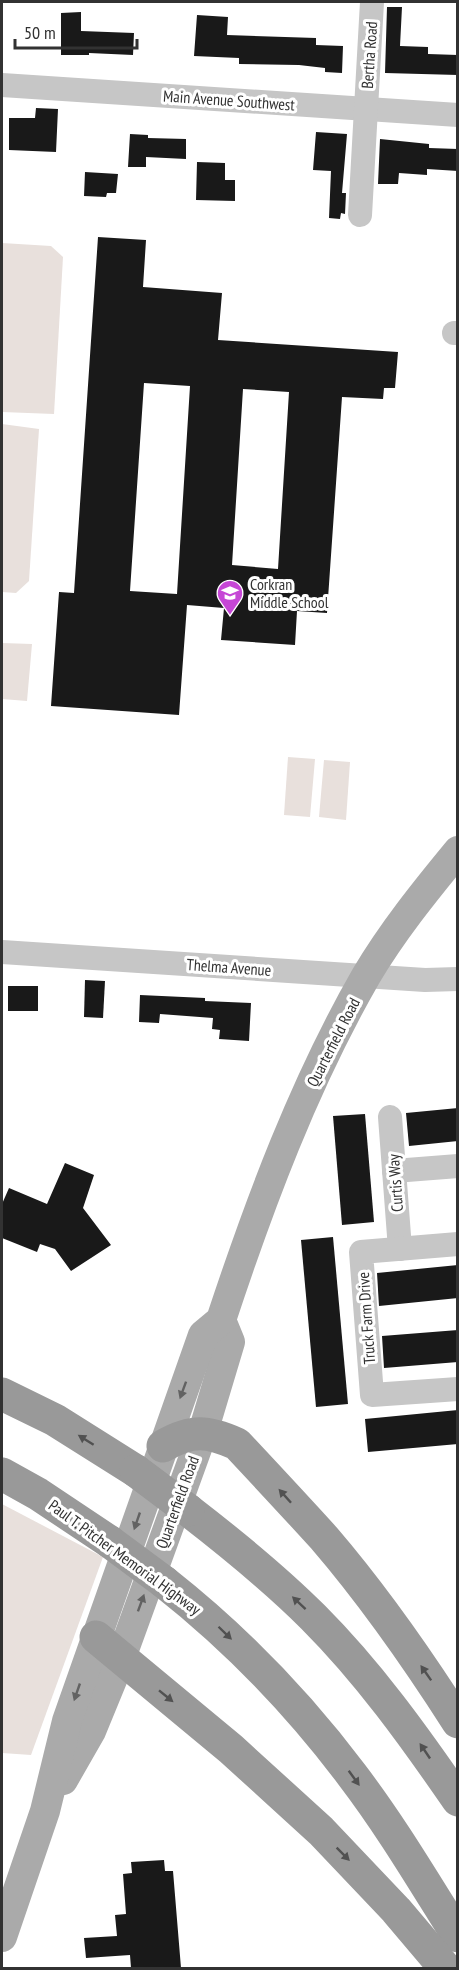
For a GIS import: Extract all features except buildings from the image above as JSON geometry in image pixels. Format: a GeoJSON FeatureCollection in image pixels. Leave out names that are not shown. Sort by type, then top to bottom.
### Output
{"type":"FeatureCollection","features":[{"type":"Feature","properties":{"kind":"highway"},"geometry":{"type":"LineString","coordinates":[[2,1394],[55,1420],[136,1471],[257,1564],[314,1617],[361,1669],[414,1735],[458,1800]]}},
{"type":"Feature","properties":{"kind":"highway"},"geometry":{"type":"LineString","coordinates":[[164,1446],[176,1438],[202,1432],[220,1436],[237,1444],[325,1539],[385,1615],[458,1722]]}},
{"type":"Feature","properties":{"kind":"highway","name":"Paul T. Pitcher Memorial Highway"},"geometry":{"type":"LineString","coordinates":[[2,1474],[38,1494],[111,1542],[205,1614],[252,1659],[305,1716],[352,1775],[391,1830],[458,1936]]}},
{"type":"Feature","properties":{"kind":"highway"},"geometry":{"type":"LineString","coordinates":[[96,1637],[231,1749],[321,1832],[396,1910],[446,1968]]}},
{"type":"Feature","properties":{"kind":"main road","name":"Quarterfield Road"},"geometry":{"type":"LineString","coordinates":[[2,1937],[45,1811],[67,1721],[203,1335],[221,1320],[265,1194],[296,1118],[367,976],[397,929],[458,851]]}},
{"type":"Feature","properties":{"kind":"main road","name":"Quarterfield Road"},"geometry":{"type":"LineString","coordinates":[[45,1811],[91,1731],[122,1658],[202,1432],[230,1342],[221,1320]]}},
{"type":"Feature","properties":{"kind":"street","name":"Bertha Road"},"geometry":{"type":"LineString","coordinates":[[360,215],[372,2]]}},
{"type":"Feature","properties":{"kind":"street","name":"Main Avenue Southwest"},"geometry":{"type":"LineString","coordinates":[[2,85],[458,115]]}},
{"type":"Feature","properties":{"kind":"street","name":"Thelma Avenue"},"geometry":{"type":"LineString","coordinates":[[2,951],[367,976],[458,979]]}},
{"type":"Feature","properties":{"kind":"street","name":"Curtis Way"},"geometry":{"type":"LineString","coordinates":[[390,1117],[400,1249]]}},
{"type":"Feature","properties":{"kind":"street"},"geometry":{"type":"LineString","coordinates":[[394,1171],[458,1166]]}},
{"type":"Feature","properties":{"kind":"street","name":"Truck Farm Drive"},"geometry":{"type":"LineString","coordinates":[[458,1244],[361,1252],[372,1395],[458,1389]]}},
{"type":"Feature","properties":{"kind":"shaded area"},"geometry":{"type":"Polygon","coordinates":[[[2,243],[51,246],[63,257],[54,414],[2,412],[2,243]]]}},
{"type":"Feature","properties":{"kind":"shaded area"},"geometry":{"type":"Polygon","coordinates":[[[2,424],[39,429],[29,581],[16,593],[2,592],[2,424]]]}},
{"type":"Feature","properties":{"kind":"shaded area"},"geometry":{"type":"Polygon","coordinates":[[[2,643],[32,644],[27,701],[2,699],[2,643]]]}},
{"type":"Feature","properties":{"kind":"shaded area"},"geometry":{"type":"Polygon","coordinates":[[[288,757],[315,759],[310,817],[284,815],[288,757]]]}},
{"type":"Feature","properties":{"kind":"shaded area"},"geometry":{"type":"Polygon","coordinates":[[[324,760],[350,762],[346,820],[319,817],[324,760]]]}},
{"type":"Feature","properties":{"kind":"shaded area"},"geometry":{"type":"Polygon","coordinates":[[[2,1504],[103,1557],[31,1755],[2,1753],[2,1504]]]}},
{"type":"Feature","properties":{"kind":"place","name":"Corkran Middle School"},"geometry":{"type":"Point","coordinates":[230,616]}}]}
